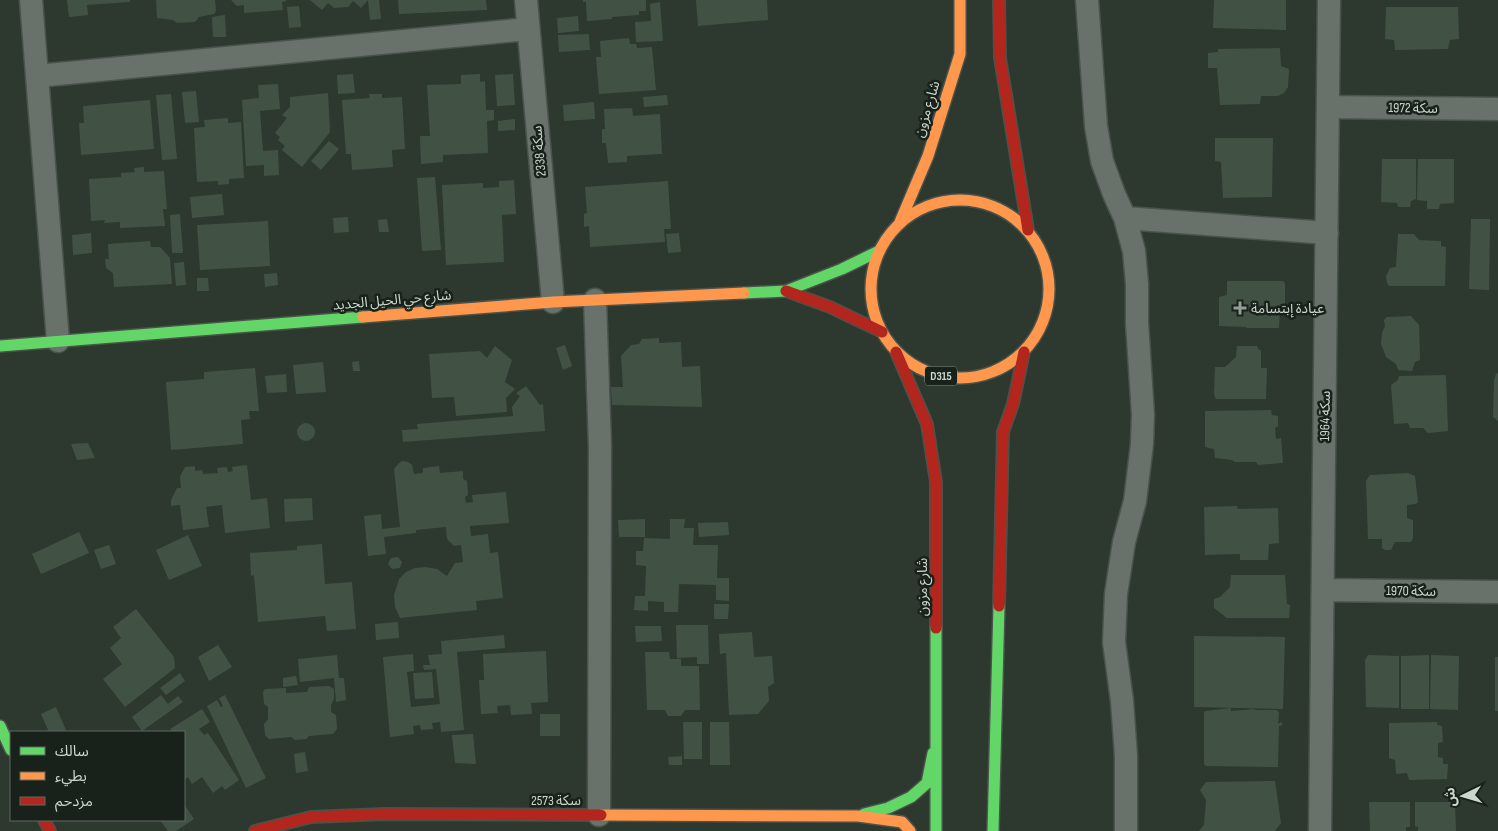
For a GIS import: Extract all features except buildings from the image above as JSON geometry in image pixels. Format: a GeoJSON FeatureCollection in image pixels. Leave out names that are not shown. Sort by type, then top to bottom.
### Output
{"type":"FeatureCollection","features":[{"type":"Feature","properties":{"kind":"main road","name":"شارع مزون"},"geometry":{"type":"LineString","coordinates":[[900,222],[928,156],[960,54],[960,0]]}},
{"type":"Feature","properties":{"kind":"main road","name":"D315"},"geometry":{"type":"LineString","coordinates":[[1000,0],[1000,58],[1028,230]]}},
{"type":"Feature","properties":{"kind":"main road","name":"D315"},"geometry":{"type":"LineString","coordinates":[[951,199],[979,201],[1006,212],[1028,230],[1042,253],[1049,278],[1048,305],[1040,330],[1024,352],[1001,369],[974,378],[945,378],[918,368],[895,351],[882,332],[872,306],[871,278],[879,252],[888,236],[900,222],[924,207],[951,199]]}},
{"type":"Feature","properties":{"kind":"main road","name":"شارع حي الحيل الجديد"},"geometry":{"type":"LineString","coordinates":[[0,346],[553,302],[786,292],[879,252]]}},
{"type":"Feature","properties":{"kind":"main road","name":"شارع حي الحيل الجديد"},"geometry":{"type":"LineString","coordinates":[[786,292],[830,307],[882,332]]}},
{"type":"Feature","properties":{"kind":"main road","name":"شارع مزون"},"geometry":{"type":"LineString","coordinates":[[895,351],[927,424],[936,482],[936,831]]}},
{"type":"Feature","properties":{"kind":"main road","name":"D315"},"geometry":{"type":"LineString","coordinates":[[993,831],[1004,432],[1014,404],[1024,352]]}},
{"type":"Feature","properties":{"kind":"main road"},"geometry":{"type":"LineString","coordinates":[[0,726],[10,748]]}},
{"type":"Feature","properties":{"kind":"main road"},"geometry":{"type":"LineString","coordinates":[[859,823],[911,797],[926,783],[937,731]]}},
{"type":"Feature","properties":{"kind":"main road","name":"سكة 2573"},"geometry":{"type":"LineString","coordinates":[[255,831],[311,817],[385,814],[599,815],[859,823]]}},
{"type":"Feature","properties":{"kind":"main road"},"geometry":{"type":"LineString","coordinates":[[859,823],[902,822],[910,831]]}},
{"type":"Feature","properties":{"kind":"street"},"geometry":{"type":"LineString","coordinates":[[30,0],[58,341]]}},
{"type":"Feature","properties":{"kind":"street","name":"سكة 2338"},"geometry":{"type":"LineString","coordinates":[[526,0],[553,302]]}},
{"type":"Feature","properties":{"kind":"street"},"geometry":{"type":"LineString","coordinates":[[1087,0],[1096,126],[1102,161],[1125,218],[1134,251],[1138,284],[1138,340],[1143,415],[1135,501],[1124,542],[1116,594],[1114,642],[1122,702],[1126,756],[1126,831]]}},
{"type":"Feature","properties":{"kind":"street","name":"سكة 1964"},"geometry":{"type":"LineString","coordinates":[[1320,831],[1329,0]]}},
{"type":"Feature","properties":{"kind":"street"},"geometry":{"type":"LineString","coordinates":[[37,76],[528,29]]}},
{"type":"Feature","properties":{"kind":"street","name":"سكة 1972"},"geometry":{"type":"LineString","coordinates":[[1328,107],[1498,109]]}},
{"type":"Feature","properties":{"kind":"street"},"geometry":{"type":"LineString","coordinates":[[1125,218],[1327,233]]}},
{"type":"Feature","properties":{"kind":"street"},"geometry":{"type":"LineString","coordinates":[[595,300],[600,447],[599,815]]}},
{"type":"Feature","properties":{"kind":"street","name":"سكة 1970"},"geometry":{"type":"LineString","coordinates":[[1323,590],[1498,592]]}},
{"type":"Feature","properties":{"kind":"traffic: fast"},"geometry":{"type":"LineString","coordinates":[[744,293],[786,291],[842,269],[879,251]]}},
{"type":"Feature","properties":{"kind":"traffic: fast"},"geometry":{"type":"LineString","coordinates":[[0,346],[363,317]]}},
{"type":"Feature","properties":{"kind":"traffic: fast"},"geometry":{"type":"LineString","coordinates":[[993,831],[999,606]]}},
{"type":"Feature","properties":{"kind":"traffic: fast"},"geometry":{"type":"LineString","coordinates":[[936,628],[936,831]]}},
{"type":"Feature","properties":{"kind":"traffic: fast"},"geometry":{"type":"LineString","coordinates":[[0,726],[10,748]]}},
{"type":"Feature","properties":{"kind":"traffic: fast"},"geometry":{"type":"LineString","coordinates":[[864,814],[888,808],[911,797],[927,783],[933,753]]}},
{"type":"Feature","properties":{"kind":"traffic: slow"},"geometry":{"type":"LineString","coordinates":[[900,222],[928,156],[960,54],[960,0]]}},
{"type":"Feature","properties":{"kind":"traffic: slow"},"geometry":{"type":"LineString","coordinates":[[951,200],[969,200],[1002,210],[1023,226],[1039,247],[1045,263],[1049,289],[1045,315],[1039,331],[1023,352],[1002,368],[986,374],[969,378],[951,378],[918,368],[891,345],[881,331],[875,315],[871,298],[871,280],[881,247],[904,220],[918,210],[934,204],[951,200]]}},
{"type":"Feature","properties":{"kind":"traffic: slow"},"geometry":{"type":"LineString","coordinates":[[363,317],[553,302],[744,293]]}},
{"type":"Feature","properties":{"kind":"traffic: slow"},"geometry":{"type":"LineString","coordinates":[[601,815],[858,816],[902,822],[910,831]]}},
{"type":"Feature","properties":{"kind":"traffic: jam"},"geometry":{"type":"LineString","coordinates":[[999,0],[1000,58],[1028,230]]}},
{"type":"Feature","properties":{"kind":"traffic: jam"},"geometry":{"type":"LineString","coordinates":[[786,291],[830,307],[882,332]]}},
{"type":"Feature","properties":{"kind":"traffic: jam"},"geometry":{"type":"LineString","coordinates":[[896,352],[927,424],[936,482],[936,628]]}},
{"type":"Feature","properties":{"kind":"traffic: jam"},"geometry":{"type":"LineString","coordinates":[[999,606],[1003,432],[1013,404],[1024,352]]}},
{"type":"Feature","properties":{"kind":"traffic: jam"},"geometry":{"type":"LineString","coordinates":[[255,831],[311,817],[385,814],[601,815]]}},
{"type":"Feature","properties":{"kind":"traffic: jam"},"geometry":{"type":"LineString","coordinates":[[45,821],[50,831]]}},
{"type":"Feature","properties":{"kind":"place","name":"عيادة إبتسامة"},"geometry":{"type":"Point","coordinates":[1240,308]}}]}
